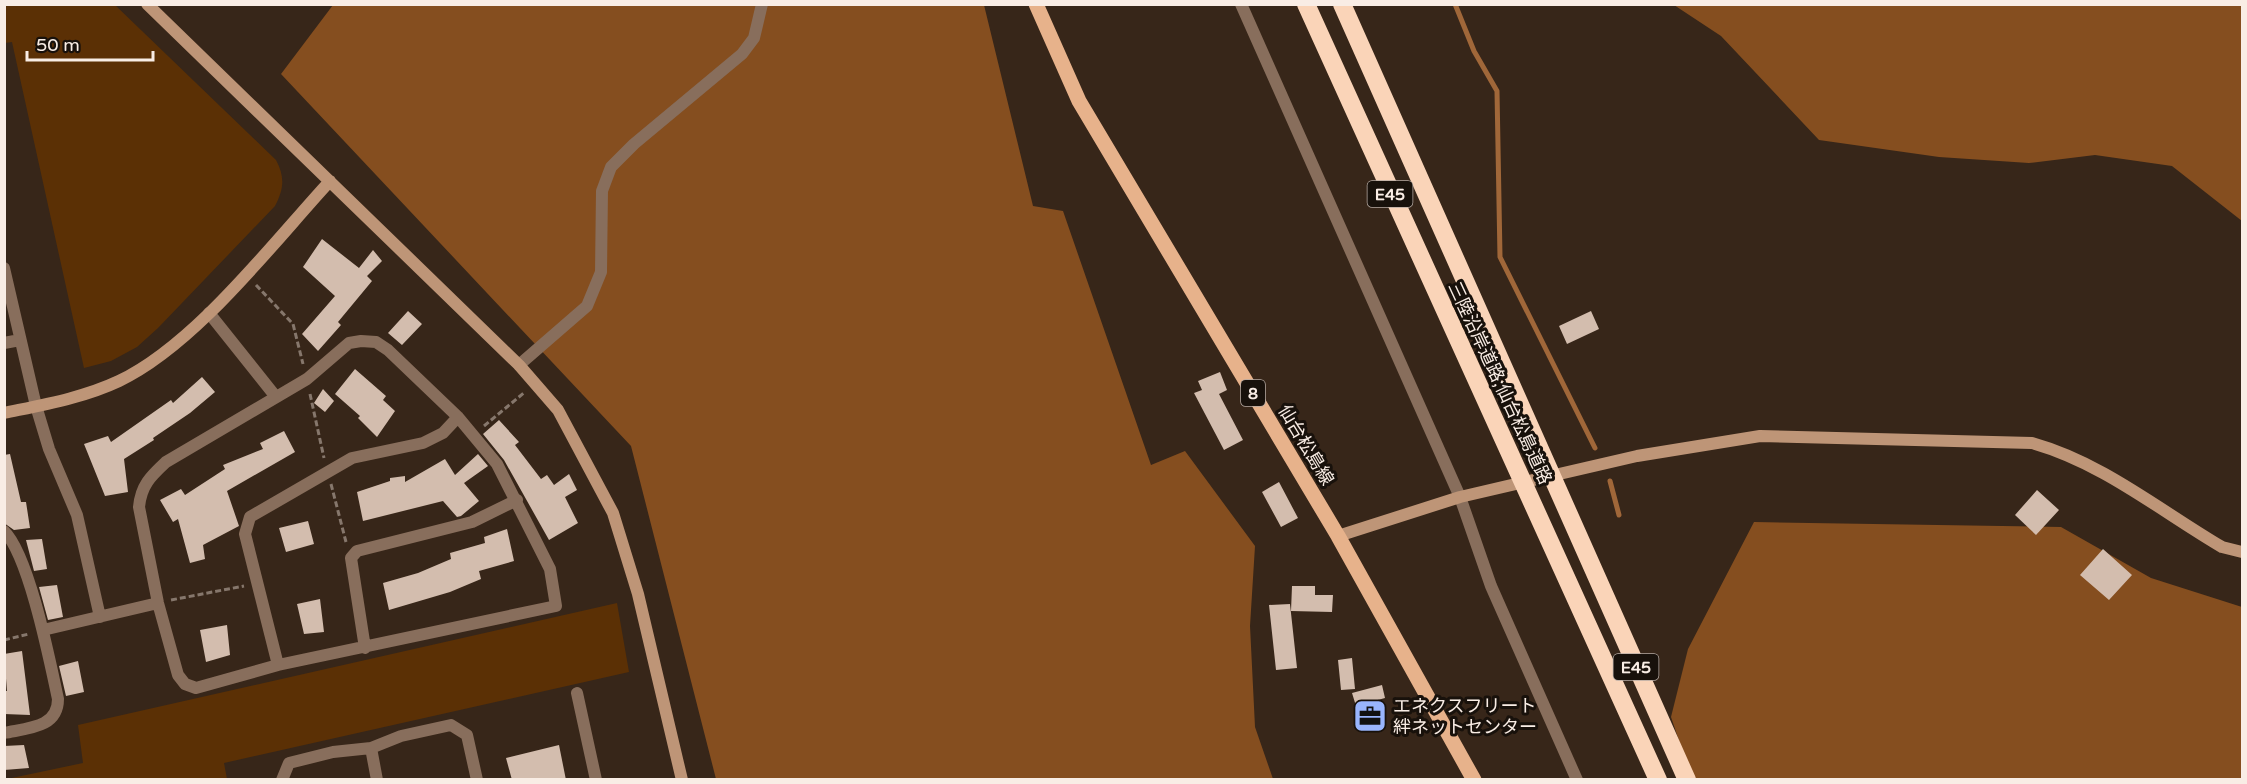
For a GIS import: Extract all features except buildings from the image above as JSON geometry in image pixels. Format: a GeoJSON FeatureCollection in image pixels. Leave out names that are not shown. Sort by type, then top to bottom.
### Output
{"type":"FeatureCollection","features":[{"type":"Feature","properties":{"kind":"highway"},"geometry":{"type":"LineString","coordinates":[[1295,4],[1370,150]]}},
{"type":"Feature","properties":{"kind":"highway","name":"三陸沿岸道路;仙台松島道路"},"geometry":{"type":"LineString","coordinates":[[1306,4],[1370,150],[1658,780]]}},
{"type":"Feature","properties":{"kind":"highway","name":"三陸沿岸道路;仙台松島道路"},"geometry":{"type":"LineString","coordinates":[[1342,4],[1687,780]]}},
{"type":"Feature","properties":{"kind":"main road","name":"仙台松島線"},"geometry":{"type":"LineString","coordinates":[[1036,4],[1079,101],[1338,536],[1474,780]]}},
{"type":"Feature","properties":{"kind":"street"},"geometry":{"type":"LineString","coordinates":[[147,4],[519,365],[558,410],[613,513],[638,594],[682,780]]}},
{"type":"Feature","properties":{"kind":"street"},"geometry":{"type":"LineString","coordinates":[[519,365],[587,306],[601,272],[602,191],[611,167],[634,144],[742,54],[754,38],[762,4]]}},
{"type":"Feature","properties":{"kind":"street"},"geometry":{"type":"LineString","coordinates":[[1240,4],[1460,497],[1491,586],[1577,780]]}},
{"type":"Feature","properties":{"kind":"street"},"geometry":{"type":"LineString","coordinates":[[4,413],[75,397],[119,381],[160,356],[209,313],[330,182]]}},
{"type":"Feature","properties":{"kind":"street"},"geometry":{"type":"LineString","coordinates":[[4,268],[36,406],[49,449],[77,515],[100,617]]}},
{"type":"Feature","properties":{"kind":"street"},"geometry":{"type":"LineString","coordinates":[[209,313],[276,397]]}},
{"type":"Feature","properties":{"kind":"street"},"geometry":{"type":"LineString","coordinates":[[4,344],[20,340]]}},
{"type":"Feature","properties":{"kind":"street"},"geometry":{"type":"LineString","coordinates":[[361,341],[376,342],[388,350],[458,417],[497,464],[550,569],[556,606],[365,648],[278,664],[196,688],[185,684],[178,675],[158,603],[139,507],[141,492],[148,479],[166,462],[276,397],[307,379],[349,344],[361,341]]}},
{"type":"Feature","properties":{"kind":"street"},"geometry":{"type":"LineString","coordinates":[[278,664],[245,534],[250,517],[352,458],[423,443],[443,433],[458,417]]}},
{"type":"Feature","properties":{"kind":"street"},"geometry":{"type":"LineString","coordinates":[[1338,536],[1460,497],[1636,456],[1760,435],[2032,443],[2064,452],[2102,471],[2222,547],[2242,552]]}},
{"type":"Feature","properties":{"kind":"street"},"geometry":{"type":"LineString","coordinates":[[365,648],[351,558],[357,551],[472,522],[517,500]]}},
{"type":"Feature","properties":{"kind":"street"},"geometry":{"type":"LineString","coordinates":[[4,531],[16,546],[43,630],[58,710],[53,719],[45,724],[4,733]]}},
{"type":"Feature","properties":{"kind":"street"},"geometry":{"type":"LineString","coordinates":[[43,630],[158,603]]}},
{"type":"Feature","properties":{"kind":"street"},"geometry":{"type":"LineString","coordinates":[[577,693],[596,780]]}},
{"type":"Feature","properties":{"kind":"street"},"geometry":{"type":"LineString","coordinates":[[282,780],[289,763],[300,759],[333,752],[371,748],[401,736],[451,725],[468,735],[477,780]]}},
{"type":"Feature","properties":{"kind":"street"},"geometry":{"type":"LineString","coordinates":[[371,748],[377,780]]}},
{"type":"Feature","properties":{"kind":"path"},"geometry":{"type":"LineString","coordinates":[[245,273],[293,324],[351,558]]}},
{"type":"Feature","properties":{"kind":"path"},"geometry":{"type":"LineString","coordinates":[[473,434],[535,384]]}},
{"type":"Feature","properties":{"kind":"path"},"geometry":{"type":"LineString","coordinates":[[158,603],[257,584]]}},
{"type":"Feature","properties":{"kind":"path"},"geometry":{"type":"LineString","coordinates":[[4,640],[43,630]]}},
{"type":"Feature","properties":{"kind":"shaded area"},"geometry":{"type":"Polygon","coordinates":[[[5,4],[115,5],[276,160],[281,172],[282,188],[275,206],[158,328],[137,347],[111,361],[84,368],[12,42],[5,43],[5,4]]]}},
{"type":"Feature","properties":{"kind":"shaded area"},"geometry":{"type":"Polygon","coordinates":[[[333,5],[984,5],[1033,206],[1063,211],[1151,465],[1185,451],[1255,546],[1250,626],[1255,727],[1273,779],[716,779],[631,446],[281,74],[333,5]]]}},
{"type":"Feature","properties":{"kind":"shaded area"},"geometry":{"type":"Polygon","coordinates":[[[1674,5],[2242,5],[2242,221],[2172,166],[2095,155],[2029,163],[1939,157],[1819,140],[1721,36],[1674,5]]]}},
{"type":"Feature","properties":{"kind":"shaded area"},"geometry":{"type":"Polygon","coordinates":[[[1754,522],[2061,527],[2151,578],[2242,607],[2242,779],[1695,779],[1690,773],[1671,717],[1688,649],[1754,522]]]}},
{"type":"Feature","properties":{"kind":"shaded area"},"geometry":{"type":"Polygon","coordinates":[[[617,603],[629,672],[224,763],[227,779],[7,779],[83,763],[78,725],[617,603]]]}},
{"type":"Feature","properties":{"kind":"waterway"},"geometry":{"type":"LineString","coordinates":[[1455,4],[1474,51],[1497,91],[1500,257],[1595,448]]}},
{"type":"Feature","properties":{"kind":"waterway"},"geometry":{"type":"LineString","coordinates":[[1610,481],[1619,515]]}},
{"type":"Feature","properties":{"kind":"place","name":"エネクスフリート 絆ネットセンター"},"geometry":{"type":"Point","coordinates":[1370,716]}}]}
